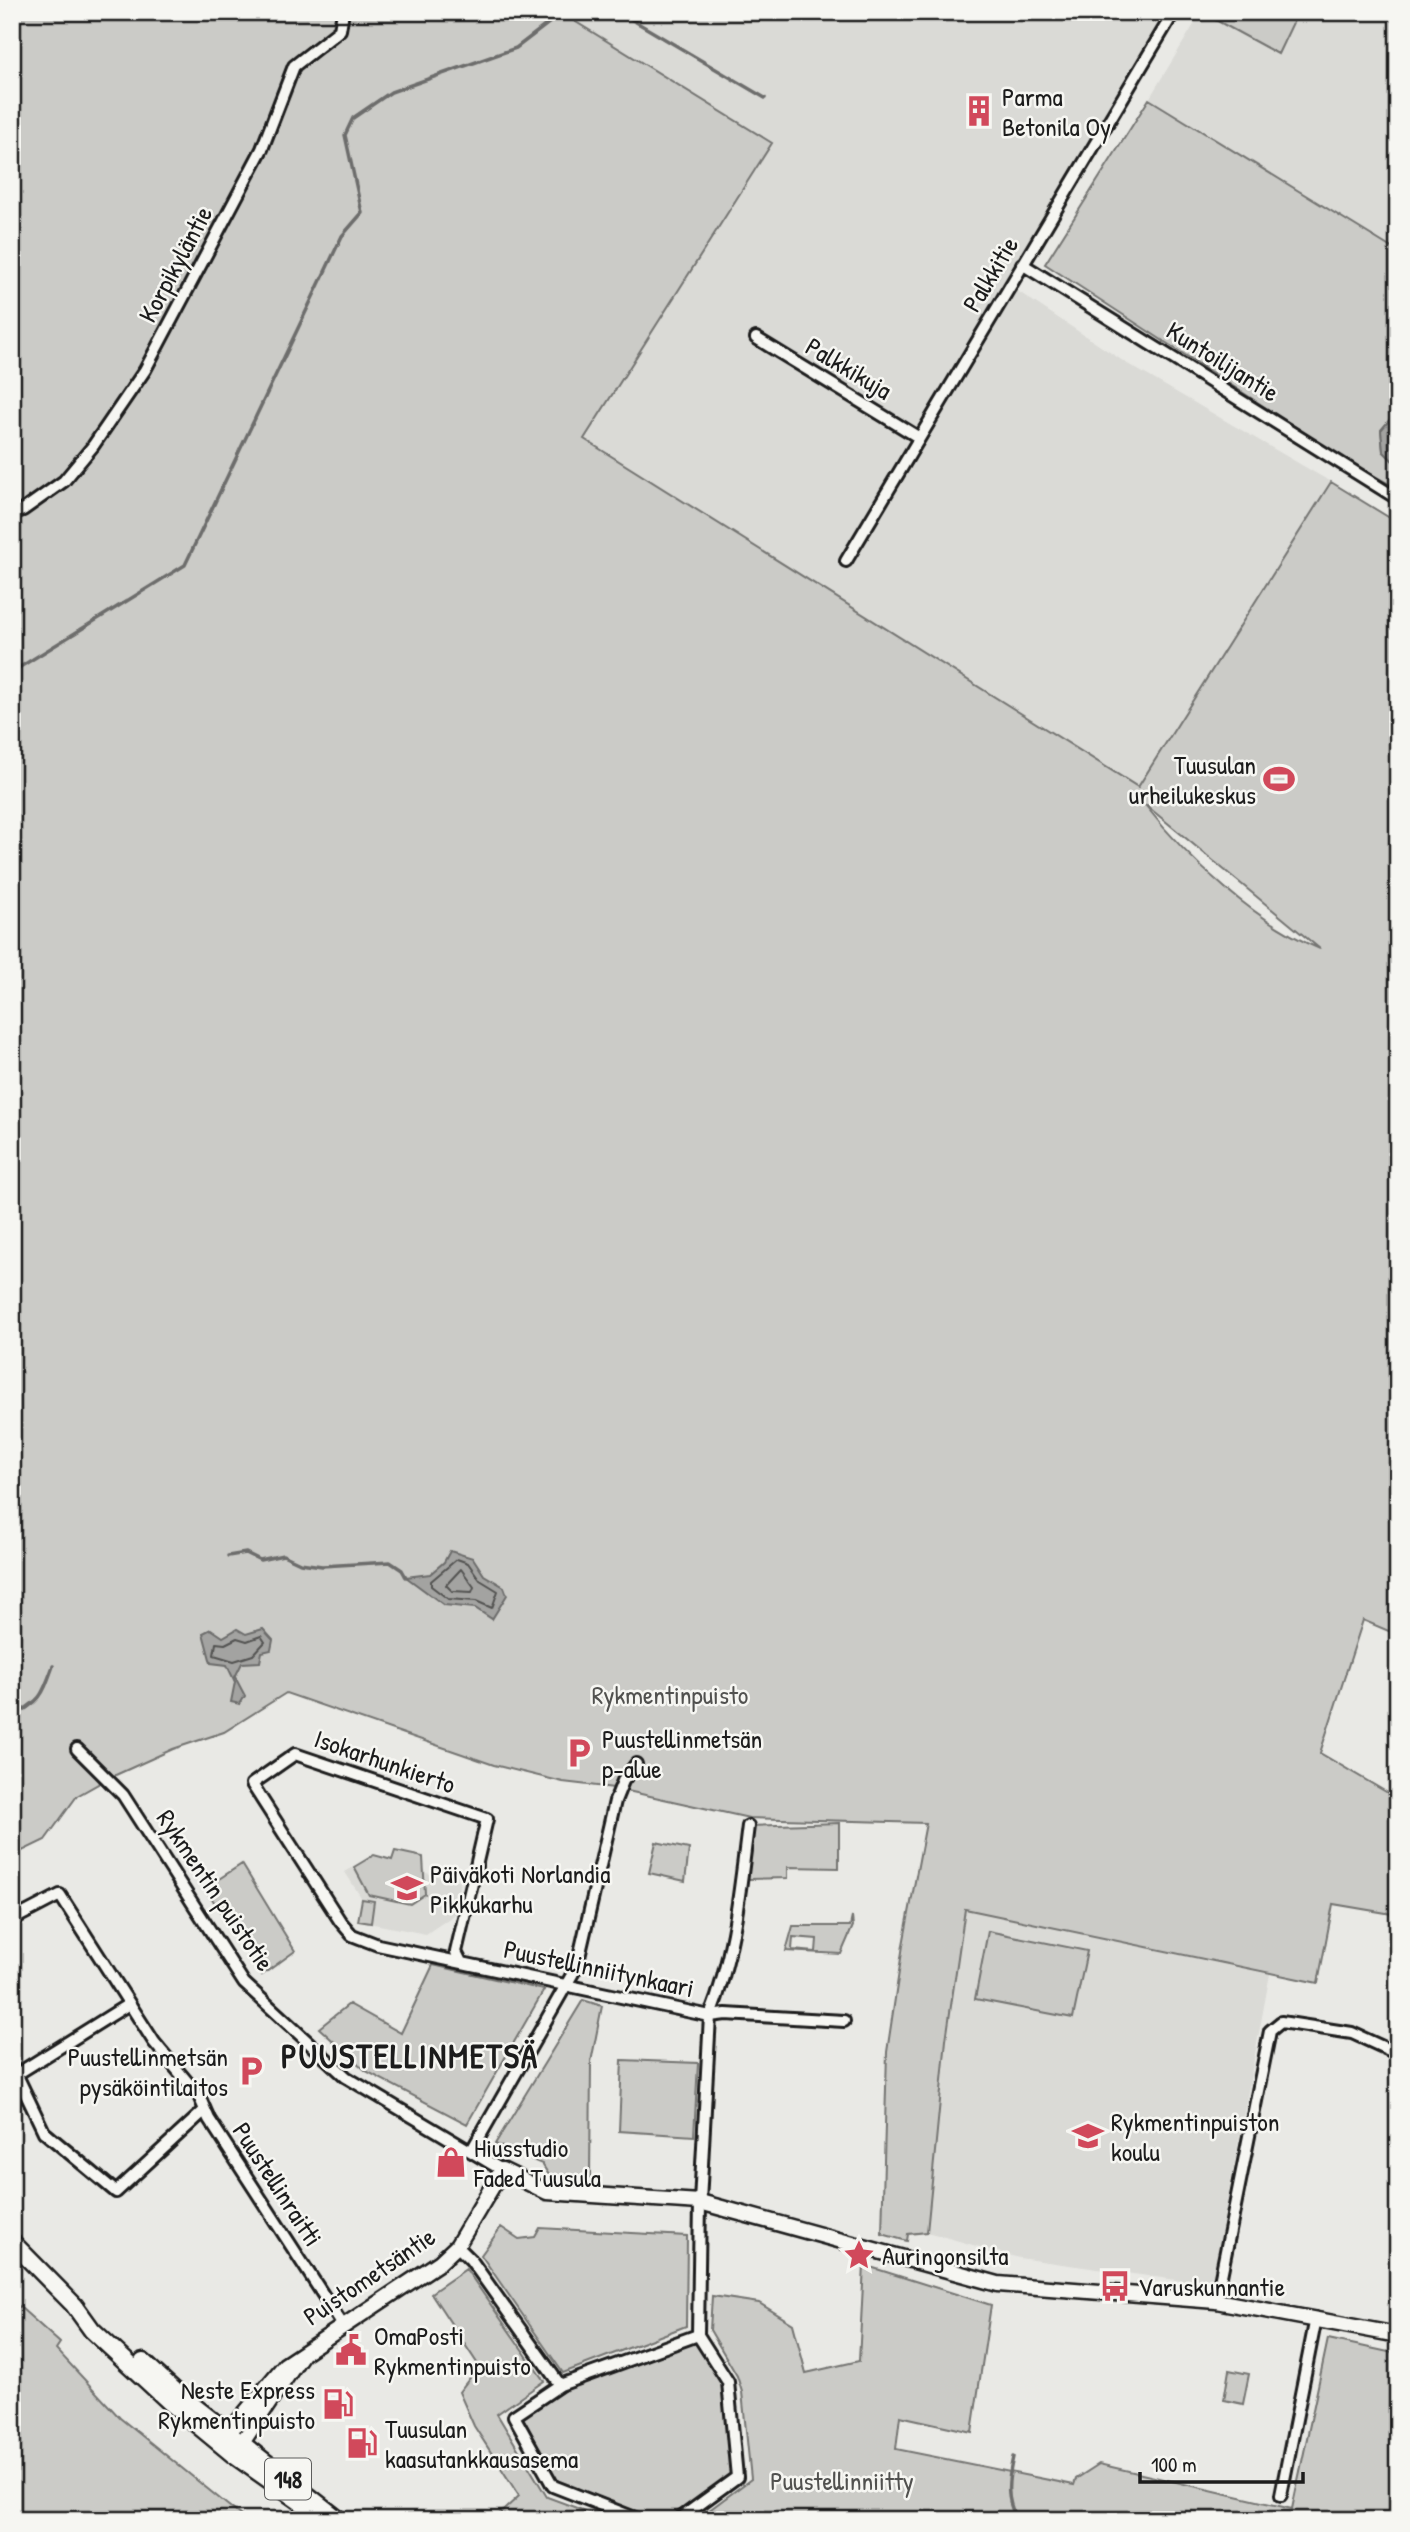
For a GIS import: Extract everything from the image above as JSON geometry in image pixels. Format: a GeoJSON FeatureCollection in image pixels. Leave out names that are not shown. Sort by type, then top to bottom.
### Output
{"type":"FeatureCollection","features":[{"type":"Feature","properties":{"kind":"main road","name":"148"},"geometry":{"type":"LineString","coordinates":[[12,2242],[74,2305],[224,2438],[326,2520]]}},
{"type":"Feature","properties":{"kind":"main road","name":"148"},"geometry":{"type":"LineString","coordinates":[[238,2449],[339,2520]]}},
{"type":"Feature","properties":{"kind":"street","name":"Korpikyläntie"},"geometry":{"type":"LineString","coordinates":[[12,514],[23,510],[64,481],[145,370],[262,149],[294,66],[340,30],[343,12]]}},
{"type":"Feature","properties":{"kind":"street","name":"Palkkitie"},"geometry":{"type":"LineString","coordinates":[[846,561],[1174,12]]}},
{"type":"Feature","properties":{"kind":"street","name":"Kuntoilijantie"},"geometry":{"type":"LineString","coordinates":[[1022,264],[1398,499]]}},
{"type":"Feature","properties":{"kind":"street","name":"Palkkikuja"},"geometry":{"type":"LineString","coordinates":[[755,338],[918,437]]}},
{"type":"Feature","properties":{"kind":"street","name":"Rykmentin puistotie"},"geometry":{"type":"LineString","coordinates":[[77,1749],[123,1795],[244,1983],[346,2077],[502,2170],[547,2192],[700,2202],[982,2281],[1025,2288],[1216,2301],[1398,2335]]}},
{"type":"Feature","properties":{"kind":"street","name":"Isokarhunkierto"},"geometry":{"type":"LineString","coordinates":[[340,1921],[252,1784],[295,1754],[487,1819],[456,1952],[460,1960]]}},
{"type":"Feature","properties":{"kind":"street"},"geometry":{"type":"LineString","coordinates":[[472,2150],[577,1965],[615,1801],[623,1781],[636,1764]]}},
{"type":"Feature","properties":{"kind":"street"},"geometry":{"type":"LineString","coordinates":[[748,1826],[736,1916],[719,1994],[710,2016],[726,2014],[844,2021]]}},
{"type":"Feature","properties":{"kind":"street","name":"Puustellinraitti"},"geometry":{"type":"LineString","coordinates":[[12,1920],[60,1895],[157,2047],[195,2089],[205,2110],[342,2324]]}},
{"type":"Feature","properties":{"kind":"street","name":"Puustellinniitynkaari"},"geometry":{"type":"LineString","coordinates":[[340,1921],[352,1934],[378,1945],[460,1960],[710,2016],[700,2202],[698,2335]]}},
{"type":"Feature","properties":{"kind":"street"},"geometry":{"type":"LineString","coordinates":[[130,2004],[15,2070],[44,2132],[116,2192],[205,2110]]}},
{"type":"Feature","properties":{"kind":"street"},"geometry":{"type":"LineString","coordinates":[[1216,2301],[1270,2031],[1282,2022],[1352,2033],[1398,2054]]}},
{"type":"Feature","properties":{"kind":"street","name":"Puistometsäntie"},"geometry":{"type":"LineString","coordinates":[[224,2438],[285,2365],[342,2324],[440,2262],[457,2246],[502,2170]]}},
{"type":"Feature","properties":{"kind":"street"},"geometry":{"type":"LineString","coordinates":[[457,2246],[471,2260],[560,2385]]}},
{"type":"Feature","properties":{"kind":"street"},"geometry":{"type":"LineString","coordinates":[[1281,2496],[1316,2318]]}},
{"type":"Feature","properties":{"kind":"street"},"geometry":{"type":"LineString","coordinates":[[640,2520],[553,2486],[514,2416],[560,2385],[698,2335],[728,2382],[737,2477],[678,2520]]}},
{"type":"Feature","properties":{"kind":"street","name":"Puistometsäntie"},"geometry":{"type":"LineString","coordinates":[[238,2449],[294,2371],[304,2350]]}},
{"type":"Feature","properties":{"kind":"shaded area"},"geometry":{"type":"Polygon","coordinates":[[[566,12],[1165,12],[1007,284],[1126,363],[1331,482],[1138,787],[584,439],[772,143],[568,17],[566,12]]]}},
{"type":"Feature","properties":{"kind":"shaded area"},"geometry":{"type":"Polygon","coordinates":[[[1298,12],[1398,12],[1398,252],[1149,99],[1201,13],[1277,54],[1298,12]]]}},
{"type":"Feature","properties":{"kind":"shaded area","name":"Päiväkoti Norlandia Pikkukarhu"},"geometry":{"type":"Polygon","coordinates":[[[374,1855],[425,1870],[426,1873],[460,1881],[454,1915],[426,1934],[358,1921],[362,1899],[345,1872],[374,1855]]]}},
{"type":"Feature","properties":{"kind":"shaded area","name":"Rykmentinpuiston koulu"},"geometry":{"type":"Polygon","coordinates":[[[965,1909],[1270,1974],[1212,2285],[1019,2258],[927,2232],[946,2040],[965,1909]]]}},
{"type":"Feature","properties":{"kind":"green space","name":"Rykmentinpuisto"},"geometry":{"type":"Polygon","coordinates":[[[12,12],[566,12],[568,17],[772,143],[584,439],[1138,787],[1331,482],[1398,523],[1398,1635],[1363,1620],[1320,1753],[1398,1799],[1398,1915],[1333,1904],[1318,1983],[965,1909],[946,2040],[927,2232],[908,2234],[907,2241],[882,2234],[887,2052],[903,1945],[926,1823],[749,1818],[614,1788],[563,1782],[494,1765],[286,1693],[224,1732],[173,1749],[77,1796],[45,1840],[12,1856],[12,12]],[[1147,806],[1182,847],[1225,888],[1272,923],[1320,949],[1147,806]]]}},
{"type":"Feature","properties":{"kind":"green space"},"geometry":{"type":"Polygon","coordinates":[[[1201,12],[1298,12],[1278,54],[1201,12]]]}},
{"type":"Feature","properties":{"kind":"green space"},"geometry":{"type":"Polygon","coordinates":[[[1149,99],[1398,252],[1398,410],[1381,430],[1383,451],[1398,466],[1398,489],[1351,463],[1045,264],[1149,99]]]}},
{"type":"Feature","properties":{"kind":"green space"},"geometry":{"type":"Polygon","coordinates":[[[839,1823],[839,1868],[788,1867],[788,1878],[748,1879],[750,1826],[839,1823]]]}},
{"type":"Feature","properties":{"kind":"green space"},"geometry":{"type":"Polygon","coordinates":[[[656,1842],[689,1849],[685,1881],[649,1873],[656,1842]]]}},
{"type":"Feature","properties":{"kind":"green space"},"geometry":{"type":"Polygon","coordinates":[[[395,1851],[423,1857],[425,1894],[410,1904],[369,1895],[354,1867],[374,1855],[392,1860],[395,1851]]]}},
{"type":"Feature","properties":{"kind":"green space"},"geometry":{"type":"Polygon","coordinates":[[[242,1864],[295,1951],[262,1975],[205,1888],[242,1864]]]}},
{"type":"Feature","properties":{"kind":"green space"},"geometry":{"type":"Polygon","coordinates":[[[362,1899],[374,1901],[371,1923],[358,1921],[362,1899]]]}},
{"type":"Feature","properties":{"kind":"green space"},"geometry":{"type":"Polygon","coordinates":[[[852,1917],[853,1926],[841,1954],[786,1951],[793,1926],[850,1926],[852,1917]],[[793,1937],[792,1950],[816,1952],[817,1939],[793,1937]]]}},
{"type":"Feature","properties":{"kind":"green space"},"geometry":{"type":"Polygon","coordinates":[[[988,1931],[1087,1951],[1073,2018],[975,1999],[988,1931]]]}},
{"type":"Feature","properties":{"kind":"green space"},"geometry":{"type":"Polygon","coordinates":[[[433,1965],[544,1990],[467,2124],[366,2071],[319,2028],[349,2004],[401,2033],[433,1965]]]}},
{"type":"Feature","properties":{"kind":"green space"},"geometry":{"type":"Polygon","coordinates":[[[583,2000],[602,2006],[591,2062],[590,2178],[549,2175],[542,2164],[495,2144],[583,2000]]]}},
{"type":"Feature","properties":{"kind":"green space"},"geometry":{"type":"Polygon","coordinates":[[[622,2060],[698,2063],[694,2136],[619,2131],[622,2060]]]}},
{"type":"Feature","properties":{"kind":"green space"},"geometry":{"type":"Polygon","coordinates":[[[501,2227],[519,2239],[535,2237],[540,2228],[687,2236],[686,2326],[563,2373],[481,2255],[501,2227]]]}},
{"type":"Feature","properties":{"kind":"green space","name":"Puustellinniitty"},"geometry":{"type":"Polygon","coordinates":[[[864,2265],[991,2305],[972,2432],[900,2416],[896,2449],[1074,2485],[1076,2479],[1099,2464],[1292,2509],[1328,2339],[1398,2354],[1398,2520],[696,2520],[751,2479],[742,2392],[737,2376],[710,2330],[712,2296],[759,2303],[793,2324],[806,2373],[859,2361],[864,2265]]]}},
{"type":"Feature","properties":{"kind":"green space"},"geometry":{"type":"Polygon","coordinates":[[[466,2269],[544,2381],[497,2414],[547,2497],[609,2520],[493,2520],[519,2496],[474,2426],[459,2392],[479,2366],[431,2293],[466,2269]]]}},
{"type":"Feature","properties":{"kind":"green space"},"geometry":{"type":"Polygon","coordinates":[[[12,2300],[60,2343],[56,2349],[120,2418],[246,2520],[12,2520],[12,2300]]]}},
{"type":"Feature","properties":{"kind":"green space"},"geometry":{"type":"Polygon","coordinates":[[[696,2342],[724,2386],[733,2473],[729,2478],[670,2520],[653,2520],[557,2481],[522,2416],[563,2389],[696,2342]]]}},
{"type":"Feature","properties":{"kind":"green space"},"geometry":{"type":"Polygon","coordinates":[[[1229,2370],[1249,2374],[1243,2404],[1224,2400],[1229,2370]]]}},
{"type":"Feature","properties":{"kind":"water"},"geometry":{"type":"Polygon","coordinates":[[[1398,410],[1398,466],[1383,451],[1381,430],[1398,410]]]}},
{"type":"Feature","properties":{"kind":"water"},"geometry":{"type":"Polygon","coordinates":[[[450,1551],[473,1558],[484,1575],[504,1587],[507,1595],[492,1619],[475,1608],[444,1605],[406,1577],[430,1574],[444,1562],[450,1551]]]}},
{"type":"Feature","properties":{"kind":"water"},"geometry":{"type":"Polygon","coordinates":[[[211,1629],[223,1637],[237,1629],[246,1634],[263,1629],[273,1640],[271,1650],[262,1652],[260,1662],[242,1663],[235,1677],[245,1696],[240,1704],[231,1702],[235,1682],[227,1665],[211,1663],[203,1633],[211,1629]]]}},
{"type":"Feature","properties":{"kind":"waterway"},"geometry":{"type":"LineString","coordinates":[[12,672],[185,565],[342,236],[362,213],[345,135],[353,118],[391,92],[516,48],[563,12]]}},
{"type":"Feature","properties":{"kind":"waterway"},"geometry":{"type":"LineString","coordinates":[[619,12],[765,98]]}},
{"type":"Feature","properties":{"kind":"waterway"},"geometry":{"type":"LineString","coordinates":[[228,1556],[246,1553],[260,1560],[283,1555],[300,1563],[322,1566],[390,1562],[402,1570],[406,1577]]}},
{"type":"Feature","properties":{"kind":"waterway"},"geometry":{"type":"LineString","coordinates":[[12,1718],[39,1697],[53,1666]]}},
{"type":"Feature","properties":{"kind":"waterway"},"geometry":{"type":"LineString","coordinates":[[1013,2457],[1009,2489],[1017,2520]]}},
{"type":"Feature","properties":{"kind":"place","name":"Parma Betonila Oy"},"geometry":{"type":"Point","coordinates":[979,111]}},
{"type":"Feature","properties":{"kind":"place","name":"Tuusulan urheilukeskus"},"geometry":{"type":"Point","coordinates":[1279,779]}},
{"type":"Feature","properties":{"kind":"place","name":"Puustellinmetsän p-alue"},"geometry":{"type":"Point","coordinates":[579,1753]}},
{"type":"Feature","properties":{"kind":"place","name":"Päiväkoti Norlandia Pikkukarhu"},"geometry":{"type":"Point","coordinates":[407,1888]}},
{"type":"Feature","properties":{"kind":"place","name":"Puustellinmetsän pysäköintilaitos"},"geometry":{"type":"Point","coordinates":[251,2071]}},
{"type":"Feature","properties":{"kind":"place","name":"Rykmentinpuiston koulu"},"geometry":{"type":"Point","coordinates":[1088,2136]}},
{"type":"Feature","properties":{"kind":"place","name":"Hiusstudio Faded Tuusula"},"geometry":{"type":"Point","coordinates":[451,2162]}},
{"type":"Feature","properties":{"kind":"place","name":"Auringonsilta"},"geometry":{"type":"Point","coordinates":[859,2255]}},
{"type":"Feature","properties":{"kind":"place","name":"Varuskunnantie"},"geometry":{"type":"Point","coordinates":[1115,2286]}},
{"type":"Feature","properties":{"kind":"place","name":"OmaPosti Rykmentinpuisto"},"geometry":{"type":"Point","coordinates":[351,2350]}},
{"type":"Feature","properties":{"kind":"place","name":"Neste Express Rykmentinpuisto"},"geometry":{"type":"Point","coordinates":[338,2404]}},
{"type":"Feature","properties":{"kind":"place","name":"Tuusulan kaasutankkausasema"},"geometry":{"type":"Point","coordinates":[362,2443]}},
{"type":"Feature","properties":{"kind":"district","name":"PUUSTELLINMETSÄ"},"geometry":{"type":"Point","coordinates":[410,2056]}}]}
